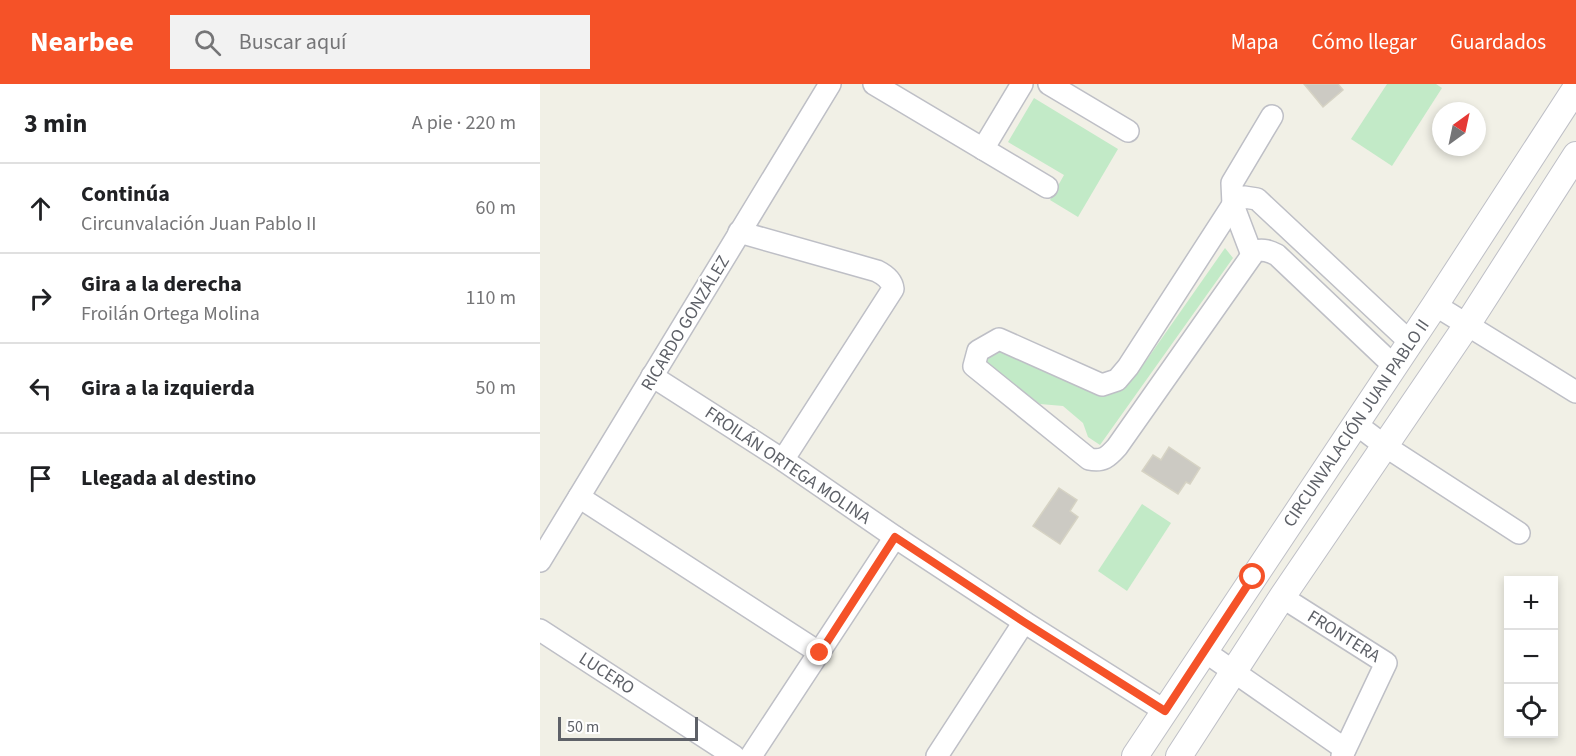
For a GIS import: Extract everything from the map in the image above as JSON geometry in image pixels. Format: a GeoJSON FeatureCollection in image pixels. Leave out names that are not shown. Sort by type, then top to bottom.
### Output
{"type":"FeatureCollection","features":[{"type":"Feature","properties":{"kind":"street","name":"RICARDO GONZÁLEZ"},"geometry":{"type":"LineString","coordinates":[[540,561],[830,84]]}},
{"type":"Feature","properties":{"kind":"street"},"geometry":{"type":"LineString","coordinates":[[874,84],[1047,187]]}},
{"type":"Feature","properties":{"kind":"street"},"geometry":{"type":"LineString","coordinates":[[983,150],[1022,84]]}},
{"type":"Feature","properties":{"kind":"street"},"geometry":{"type":"LineString","coordinates":[[1049,84],[1128,131]]}},
{"type":"Feature","properties":{"kind":"street","name":"CIRCUNVALACIÓN JUAN PABLO II"},"geometry":{"type":"LineString","coordinates":[[1135,756],[1435,305],[1576,88]]}},
{"type":"Feature","properties":{"kind":"street"},"geometry":{"type":"LineString","coordinates":[[1252,255],[1233,205],[1232,183],[1272,116]]}},
{"type":"Feature","properties":{"kind":"street","name":"CIRCUNVALACIÓN JUAN PABLO II"},"geometry":{"type":"LineString","coordinates":[[1179,756],[1282,597],[1467,325],[1576,155]]}},
{"type":"Feature","properties":{"kind":"street"},"geometry":{"type":"LineString","coordinates":[[1394,366],[1277,255],[1260,250],[1255,251],[1252,255],[1117,447],[1104,459],[1098,461],[1089,459],[974,366],[978,351],[999,339],[1102,386],[1117,380],[1128,367],[1233,205],[1245,198],[1257,199],[1410,342]]}},
{"type":"Feature","properties":{"kind":"street"},"geometry":{"type":"LineString","coordinates":[[740,232],[877,271],[884,274],[891,282],[892,289],[783,460]]}},
{"type":"Feature","properties":{"kind":"street"},"geometry":{"type":"LineString","coordinates":[[1435,305],[1576,392]]}},
{"type":"Feature","properties":{"kind":"street","name":"FROILÁN ORTEGA MOLINA"},"geometry":{"type":"LineString","coordinates":[[652,376],[783,460],[1024,622],[1165,711]]}},
{"type":"Feature","properties":{"kind":"street"},"geometry":{"type":"LineString","coordinates":[[1356,424],[1385,446],[1519,533]]}},
{"type":"Feature","properties":{"kind":"street"},"geometry":{"type":"LineString","coordinates":[[579,496],[820,653]]}},
{"type":"Feature","properties":{"kind":"street"},"geometry":{"type":"LineString","coordinates":[[751,756],[895,537]]}},
{"type":"Feature","properties":{"kind":"street","name":"FRONTERA"},"geometry":{"type":"LineString","coordinates":[[1204,651],[1344,753],[1386,663],[1282,597]]}},
{"type":"Feature","properties":{"kind":"street"},"geometry":{"type":"LineString","coordinates":[[937,756],[1024,622]]}},
{"type":"Feature","properties":{"kind":"street","name":"LUCERO"},"geometry":{"type":"LineString","coordinates":[[540,630],[734,756]]}},
{"type":"Feature","properties":{"kind":"green space"},"geometry":{"type":"Polygon","coordinates":[[[1387,84],[1436,84],[1442,88],[1392,166],[1351,139],[1387,84]]]}},
{"type":"Feature","properties":{"kind":"green space"},"geometry":{"type":"Polygon","coordinates":[[[1034,98],[1118,149],[1078,217],[1050,200],[1064,175],[1008,142],[1034,98]]]}},
{"type":"Feature","properties":{"kind":"green space"},"geometry":{"type":"Polygon","coordinates":[[[1225,248],[1233,258],[1100,445],[1088,437],[1083,423],[1063,406],[1040,404],[985,364],[985,356],[998,351],[1103,396],[1120,390],[1134,378],[1225,248]]]}},
{"type":"Feature","properties":{"kind":"green space"},"geometry":{"type":"Polygon","coordinates":[[[1142,504],[1171,523],[1127,591],[1098,571],[1142,504]]]}},
{"type":"Feature","properties":{"kind":"building"},"geometry":{"type":"Polygon","coordinates":[[[1304,84],[1338,84],[1343,90],[1323,107],[1304,84]]]}},
{"type":"Feature","properties":{"kind":"building"},"geometry":{"type":"Polygon","coordinates":[[[1169,447],[1200,468],[1190,484],[1186,482],[1178,494],[1142,471],[1153,455],[1161,460],[1169,447]]]}},
{"type":"Feature","properties":{"kind":"building"},"geometry":{"type":"Polygon","coordinates":[[[1059,488],[1077,500],[1070,511],[1078,517],[1060,544],[1033,526],[1059,488]]]}},
{"type":"Feature","properties":{"kind":"route"},"geometry":{"type":"LineString","coordinates":[[820,653],[895,537],[1165,711],[1253,577]]}}]}
